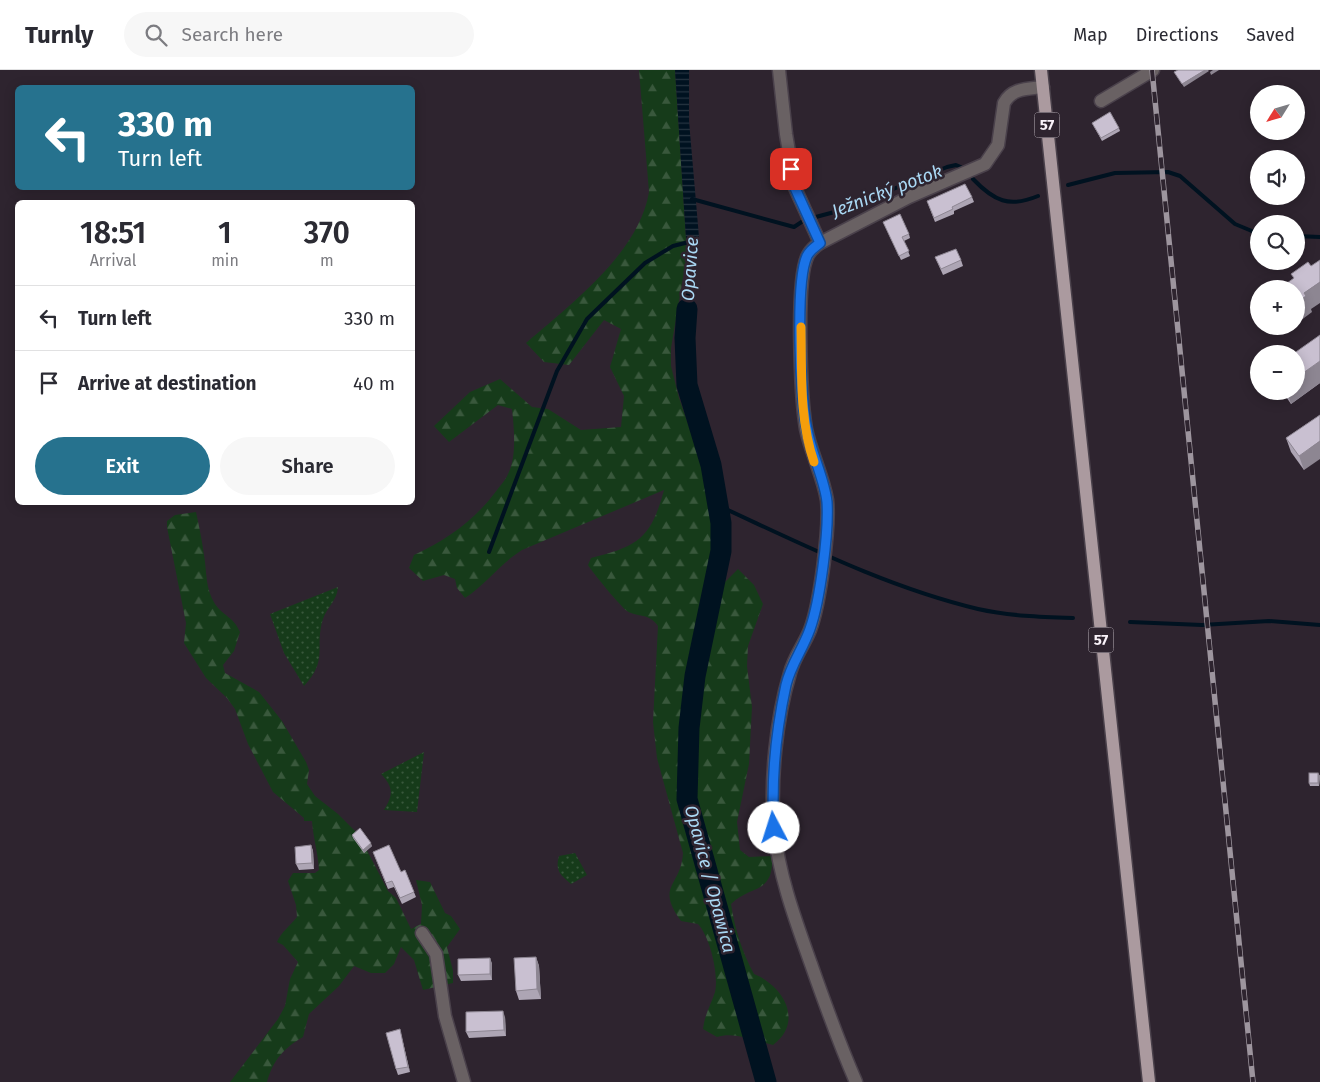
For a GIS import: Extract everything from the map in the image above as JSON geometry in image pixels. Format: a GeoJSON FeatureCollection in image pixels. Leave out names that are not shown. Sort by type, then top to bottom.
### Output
{"type":"FeatureCollection","features":[{"type":"Feature","properties":{"kind":"main road","name":"57"},"geometry":{"type":"LineString","coordinates":[[1041,70],[1149,1082]]}},
{"type":"Feature","properties":{"kind":"street"},"geometry":{"type":"LineString","coordinates":[[779,70],[786,134],[795,188],[820,243]]}},
{"type":"Feature","properties":{"kind":"street"},"geometry":{"type":"LineString","coordinates":[[1101,101],[1154,70]]}},
{"type":"Feature","properties":{"kind":"street"},"geometry":{"type":"LineString","coordinates":[[856,1082],[840,1047],[786,894],[778,855],[772,802],[775,758],[786,685],[794,661],[813,619],[824,547],[826,500],[812,456],[802,398],[801,325],[805,263],[811,250],[820,243],[909,197],[981,167],[992,156],[998,145],[1004,103],[1019,90],[1043,87]]}},
{"type":"Feature","properties":{"kind":"street"},"geometry":{"type":"LineString","coordinates":[[422,933],[436,954],[445,1016],[464,1082]]}},
{"type":"Feature","properties":{"kind":"green space"},"geometry":{"type":"Polygon","coordinates":[[[639,70],[675,70],[687,254],[671,348],[671,366],[679,398],[699,455],[716,471],[727,529],[725,582],[738,569],[754,585],[763,604],[748,646],[747,666],[752,707],[749,764],[737,822],[740,850],[749,857],[772,856],[772,868],[765,883],[731,904],[740,940],[754,974],[774,987],[786,1005],[789,1016],[787,1026],[782,1036],[773,1045],[745,1037],[724,1035],[717,1037],[703,1029],[715,992],[715,966],[710,946],[698,924],[681,921],[670,900],[671,886],[678,873],[683,853],[657,758],[653,722],[658,626],[647,617],[627,611],[588,565],[591,558],[621,549],[641,538],[654,519],[664,490],[522,550],[465,598],[457,588],[455,579],[444,575],[423,581],[409,568],[414,555],[460,528],[480,511],[503,482],[511,467],[514,442],[512,409],[498,405],[449,442],[434,426],[470,392],[500,379],[532,407],[548,409],[581,430],[621,427],[624,396],[610,367],[621,329],[604,320],[569,365],[544,362],[526,343],[563,312],[601,276],[632,236],[643,214],[649,192],[639,70]]]}},
{"type":"Feature","properties":{"kind":"green space"},"geometry":{"type":"Polygon","coordinates":[[[196,512],[209,592],[215,604],[234,623],[240,632],[234,651],[223,665],[225,673],[259,692],[282,721],[306,762],[309,770],[307,784],[315,796],[338,814],[359,835],[388,891],[396,898],[411,929],[421,924],[422,905],[416,880],[430,882],[445,913],[451,916],[460,929],[447,947],[453,971],[453,983],[423,990],[414,960],[401,947],[394,964],[385,973],[371,973],[354,966],[339,986],[309,1014],[303,1037],[280,1055],[272,1067],[267,1082],[230,1082],[278,1019],[285,1006],[290,979],[298,962],[283,945],[277,942],[283,932],[297,917],[296,905],[288,881],[293,873],[315,873],[319,870],[312,821],[304,821],[304,818],[273,792],[248,744],[235,709],[227,698],[206,678],[184,643],[186,623],[167,521],[175,515],[196,512]]]}},
{"type":"Feature","properties":{"kind":"green space"},"geometry":{"type":"Polygon","coordinates":[[[338,587],[336,596],[323,619],[319,660],[312,677],[304,686],[284,653],[270,614],[338,587]]]}},
{"type":"Feature","properties":{"kind":"green space"},"geometry":{"type":"Polygon","coordinates":[[[424,752],[417,812],[384,810],[391,791],[381,774],[424,752]]]}},
{"type":"Feature","properties":{"kind":"green space"},"geometry":{"type":"Polygon","coordinates":[[[575,853],[587,875],[571,884],[559,872],[558,861],[559,856],[575,853]]]}},
{"type":"Feature","properties":{"kind":"water","name":"Opavice"},"geometry":{"type":"Polygon","coordinates":[[[675,70],[689,70],[689,121],[699,237],[685,338],[687,254],[675,70]]]}},
{"type":"Feature","properties":{"kind":"building"},"geometry":{"type":"Polygon","coordinates":[[[1178,70],[1205,70],[1182,84],[1174,72],[1178,70]]]}},
{"type":"Feature","properties":{"kind":"building"},"geometry":{"type":"Polygon","coordinates":[[[1110,112],[1119,128],[1101,138],[1092,123],[1110,112]]]}},
{"type":"Feature","properties":{"kind":"building"},"geometry":{"type":"Polygon","coordinates":[[[965,184],[972,197],[934,218],[927,201],[965,184]]]}},
{"type":"Feature","properties":{"kind":"building"},"geometry":{"type":"Polygon","coordinates":[[[900,214],[909,234],[902,237],[909,251],[899,256],[883,222],[900,214]]]}},
{"type":"Feature","properties":{"kind":"building"},"geometry":{"type":"Polygon","coordinates":[[[956,249],[961,260],[941,269],[935,257],[956,249]]]}},
{"type":"Feature","properties":{"kind":"building"},"geometry":{"type":"Polygon","coordinates":[[[1320,260],[1320,282],[1305,292],[1305,280],[1291,280],[1294,278],[1291,274],[1297,270],[1305,270],[1305,264],[1308,262],[1311,266],[1320,260]]]}},
{"type":"Feature","properties":{"kind":"building"},"geometry":{"type":"Polygon","coordinates":[[[1320,335],[1320,361],[1305,372],[1305,346],[1320,335]]]}},
{"type":"Feature","properties":{"kind":"building"},"geometry":{"type":"Polygon","coordinates":[[[1320,415],[1320,441],[1299,456],[1286,438],[1320,415]]]}},
{"type":"Feature","properties":{"kind":"building"},"geometry":{"type":"Polygon","coordinates":[[[1309,773],[1318,773],[1318,783],[1309,783],[1309,773]]]}},
{"type":"Feature","properties":{"kind":"building"},"geometry":{"type":"Polygon","coordinates":[[[360,828],[371,843],[363,850],[352,835],[360,828]]]}},
{"type":"Feature","properties":{"kind":"building"},"geometry":{"type":"Polygon","coordinates":[[[311,845],[312,863],[296,864],[295,847],[311,845]]]}},
{"type":"Feature","properties":{"kind":"building"},"geometry":{"type":"Polygon","coordinates":[[[389,845],[401,872],[405,870],[414,892],[400,898],[392,881],[386,883],[373,852],[389,845]]]}},
{"type":"Feature","properties":{"kind":"building"},"geometry":{"type":"Polygon","coordinates":[[[536,957],[537,989],[516,991],[514,958],[536,957]]]}},
{"type":"Feature","properties":{"kind":"building"},"geometry":{"type":"Polygon","coordinates":[[[490,958],[490,974],[458,975],[458,959],[490,958]]]}},
{"type":"Feature","properties":{"kind":"building"},"geometry":{"type":"Polygon","coordinates":[[[503,1011],[504,1030],[466,1032],[466,1012],[503,1011]]]}},
{"type":"Feature","properties":{"kind":"building"},"geometry":{"type":"Polygon","coordinates":[[[400,1029],[408,1067],[396,1069],[386,1033],[400,1029]]]}},
{"type":"Feature","properties":{"kind":"waterway","name":"Ježnický potok"},"geometry":{"type":"LineString","coordinates":[[812,218],[842,210],[947,167],[956,165],[963,168]]}},
{"type":"Feature","properties":{"kind":"waterway","name":"Ježnický potok"},"geometry":{"type":"LineString","coordinates":[[1068,185],[1115,173],[1168,172],[1180,176],[1235,224],[1250,230]]}},
{"type":"Feature","properties":{"kind":"waterway","name":"Ježnický potok"},"geometry":{"type":"LineString","coordinates":[[973,179],[988,193],[1002,200],[1019,202],[1038,196]]}},
{"type":"Feature","properties":{"kind":"waterway","name":"Ježnický potok"},"geometry":{"type":"LineString","coordinates":[[692,199],[794,227],[803,221]]}},
{"type":"Feature","properties":{"kind":"waterway","name":"Ježnický potok"},"geometry":{"type":"LineString","coordinates":[[1305,236],[1320,237]]}},
{"type":"Feature","properties":{"kind":"waterway","name":"Opavice"},"geometry":{"type":"LineString","coordinates":[[489,552],[557,371],[587,319],[645,263],[673,246],[689,242]]}},
{"type":"Feature","properties":{"kind":"waterway","name":"Opavice / Opawica"},"geometry":{"type":"LineString","coordinates":[[687,309],[685,338],[687,385],[711,465],[721,523],[721,551],[695,676],[689,728],[687,799],[766,1082]]}},
{"type":"Feature","properties":{"kind":"waterway"},"geometry":{"type":"LineString","coordinates":[[717,505],[877,577],[944,600],[1001,613],[1073,618]]}},
{"type":"Feature","properties":{"kind":"waterway"},"geometry":{"type":"LineString","coordinates":[[1130,622],[1202,625],[1269,621],[1320,625]]}},
{"type":"Feature","properties":{"kind":"railway"},"geometry":{"type":"LineString","coordinates":[[1152,70],[1253,1082]]}},
{"type":"Feature","properties":{"kind":"slow traffic"},"geometry":{"type":"LineString","coordinates":[[801,327],[802,398],[814,462]]}},
{"type":"Feature","properties":{"kind":"route"},"geometry":{"type":"LineString","coordinates":[[774,828],[773,780],[786,685],[794,661],[809,632],[813,619],[819,586],[827,512],[824,487],[812,456],[802,398],[802,283],[807,256],[820,243],[795,188],[791,169]]}}]}
